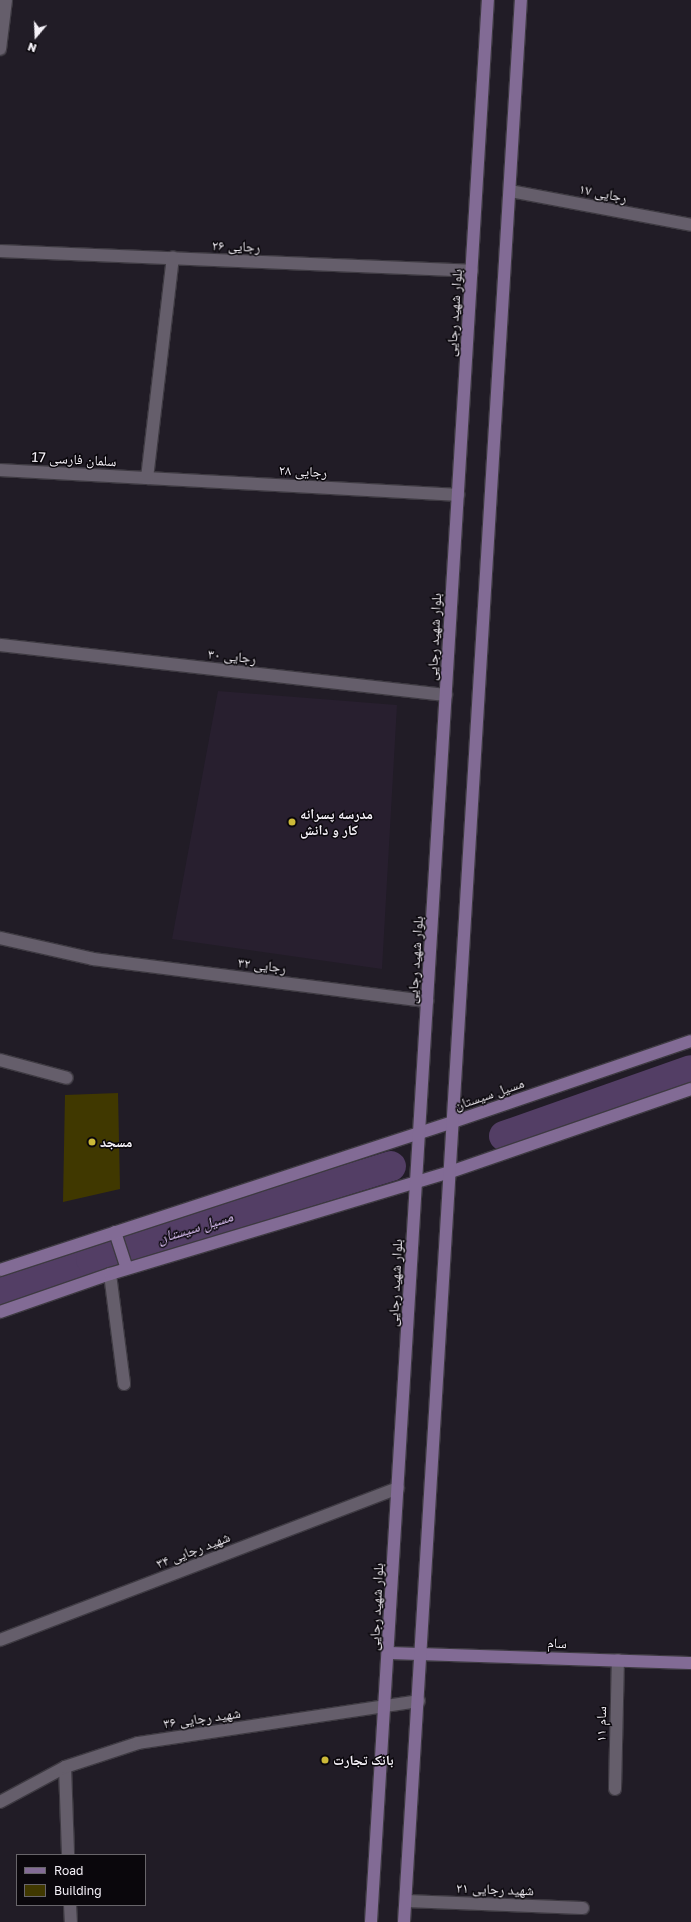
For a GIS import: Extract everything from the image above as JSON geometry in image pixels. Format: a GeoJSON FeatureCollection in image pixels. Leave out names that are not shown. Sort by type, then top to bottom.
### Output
{"type":"FeatureCollection","features":[{"type":"Feature","properties":{"kind":"main road","name":"بلوار شهید رجایی"},"geometry":{"type":"LineString","coordinates":[[371,1922],[386,1706],[416,1182],[488,0]]}},
{"type":"Feature","properties":{"kind":"main road"},"geometry":{"type":"LineString","coordinates":[[404,1922],[422,1653],[521,0]]}},
{"type":"Feature","properties":{"kind":"main road","name":"مسیل سیستان"},"geometry":{"type":"LineString","coordinates":[[0,1270],[453,1122],[691,1041]]}},
{"type":"Feature","properties":{"kind":"main road"},"geometry":{"type":"LineString","coordinates":[[0,1312],[127,1268],[450,1172],[691,1089]]}},
{"type":"Feature","properties":{"kind":"main road"},"geometry":{"type":"LineString","coordinates":[[114,1232],[127,1268]]}},
{"type":"Feature","properties":{"kind":"main road","name":"سام"},"geometry":{"type":"LineString","coordinates":[[388,1653],[691,1663]]}},
{"type":"Feature","properties":{"kind":"street"},"geometry":{"type":"LineString","coordinates":[[0,49],[6,0]]}},
{"type":"Feature","properties":{"kind":"street","name":"رجایی ۱۷"},"geometry":{"type":"LineString","coordinates":[[510,191],[691,225]]}},
{"type":"Feature","properties":{"kind":"street","name":"رجایی ۲۶"},"geometry":{"type":"LineString","coordinates":[[0,251],[472,271]]}},
{"type":"Feature","properties":{"kind":"street"},"geometry":{"type":"LineString","coordinates":[[147,478],[174,258]]}},
{"type":"Feature","properties":{"kind":"street","name":"سلمان فارسی 17"},"geometry":{"type":"LineString","coordinates":[[0,470],[147,478]]}},
{"type":"Feature","properties":{"kind":"street","name":"رجایی ۲۸"},"geometry":{"type":"LineString","coordinates":[[147,478],[458,495]]}},
{"type":"Feature","properties":{"kind":"street","name":"رجایی ۳۰"},"geometry":{"type":"LineString","coordinates":[[0,645],[446,695]]}},
{"type":"Feature","properties":{"kind":"street","name":"رجایی ۳۲"},"geometry":{"type":"LineString","coordinates":[[0,938],[93,959],[427,1002]]}},
{"type":"Feature","properties":{"kind":"street"},"geometry":{"type":"LineString","coordinates":[[0,1060],[67,1078]]}},
{"type":"Feature","properties":{"kind":"street"},"geometry":{"type":"LineString","coordinates":[[110,1274],[124,1384]]}},
{"type":"Feature","properties":{"kind":"street","name":"شهید رجایی ۳۴"},"geometry":{"type":"LineString","coordinates":[[0,1640],[398,1488]]}},
{"type":"Feature","properties":{"kind":"street","name":"سام ۱۱"},"geometry":{"type":"LineString","coordinates":[[614,1789],[618,1660]]}},
{"type":"Feature","properties":{"kind":"street","name":"شهید رجایی ۳۶"},"geometry":{"type":"LineString","coordinates":[[0,1802],[65,1767],[138,1743],[419,1701]]}},
{"type":"Feature","properties":{"kind":"street"},"geometry":{"type":"LineString","coordinates":[[65,1767],[68,1854]]}},
{"type":"Feature","properties":{"kind":"street","name":"شهید رجایی ۲۱"},"geometry":{"type":"LineString","coordinates":[[406,1901],[583,1908]]}},
{"type":"Feature","properties":{"kind":"street"},"geometry":{"type":"LineString","coordinates":[[70,1906],[71,1922]]}},
{"type":"Feature","properties":{"kind":"shaded area","name":"مدرسه پسرانه کار و دانش"},"geometry":{"type":"Polygon","coordinates":[[[218,691],[397,705],[382,969],[172,939],[218,691]]]}},
{"type":"Feature","properties":{"kind":"building","name":"مسجد"},"geometry":{"type":"Polygon","coordinates":[[[118,1093],[120,1189],[63,1202],[65,1095],[118,1093]]]}},
{"type":"Feature","properties":{"kind":"waterway"},"geometry":{"type":"LineString","coordinates":[[504,1136],[691,1070]]}},
{"type":"Feature","properties":{"kind":"waterway","name":"مسیل سیستان"},"geometry":{"type":"LineString","coordinates":[[0,1291],[91,1259],[391,1166]]}},
{"type":"Feature","properties":{"kind":"place","name":"مدرسه پسرانه کار و دانش"},"geometry":{"type":"Point","coordinates":[292,822]}},
{"type":"Feature","properties":{"kind":"place","name":"مسجد"},"geometry":{"type":"Point","coordinates":[92,1142]}},
{"type":"Feature","properties":{"kind":"place","name":"بانک تجارت"},"geometry":{"type":"Point","coordinates":[325,1760]}}]}
